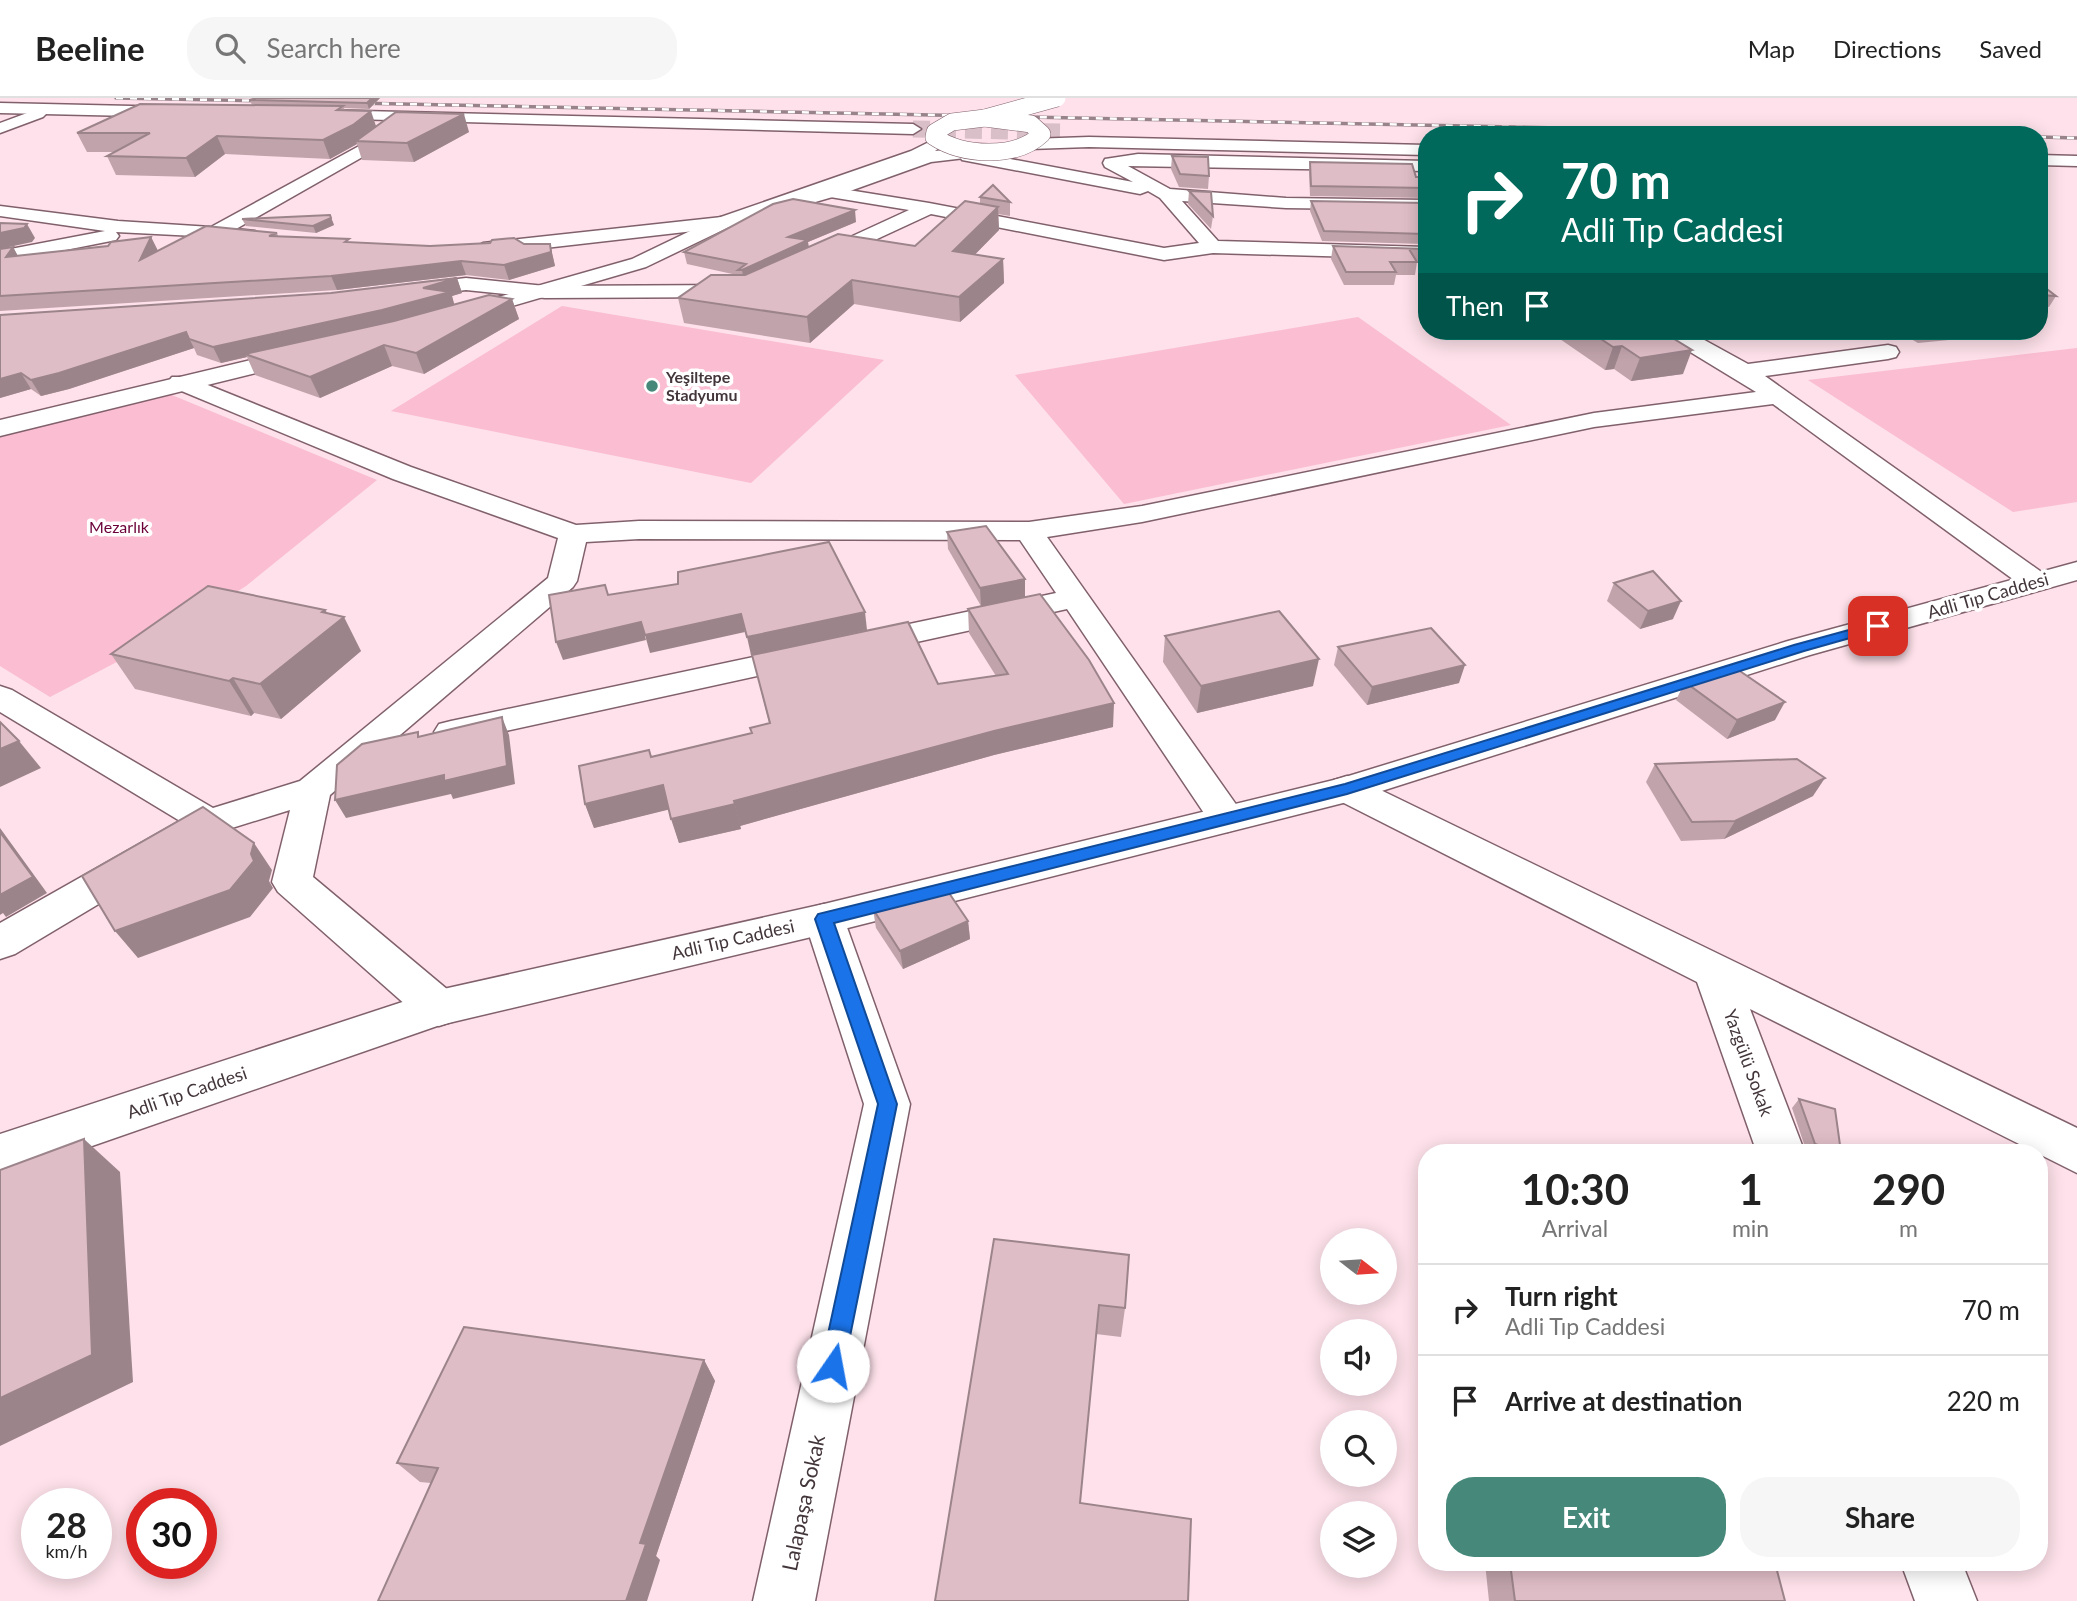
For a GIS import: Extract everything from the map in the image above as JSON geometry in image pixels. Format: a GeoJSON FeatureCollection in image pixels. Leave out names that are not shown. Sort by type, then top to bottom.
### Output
{"type":"FeatureCollection","features":[{"type":"Feature","properties":{"kind":"street"},"geometry":{"type":"LineString","coordinates":[[216,232],[367,148],[402,119],[952,122],[985,118],[1059,98]]}},
{"type":"Feature","properties":{"kind":"street"},"geometry":{"type":"LineString","coordinates":[[1030,144],[1042,134],[1033,125],[1032,115],[1059,98]]}},
{"type":"Feature","properties":{"kind":"street"},"geometry":{"type":"LineString","coordinates":[[0,110],[189,115],[38,114],[0,110]]}},
{"type":"Feature","properties":{"kind":"street"},"geometry":{"type":"LineString","coordinates":[[0,128],[38,114]]}},
{"type":"Feature","properties":{"kind":"street"},"geometry":{"type":"LineString","coordinates":[[304,117],[913,131]]}},
{"type":"Feature","properties":{"kind":"street"},"geometry":{"type":"LineString","coordinates":[[985,118],[1106,138],[1418,143]]}},
{"type":"Feature","properties":{"kind":"street"},"geometry":{"type":"LineString","coordinates":[[402,119],[938,141],[975,153],[1166,194],[1286,203],[1418,205]]}},
{"type":"Feature","properties":{"kind":"street"},"geometry":{"type":"LineString","coordinates":[[938,141],[934,132],[952,122]]}},
{"type":"Feature","properties":{"kind":"street"},"geometry":{"type":"LineString","coordinates":[[1060,135],[1418,143]]}},
{"type":"Feature","properties":{"kind":"street"},"geometry":{"type":"LineString","coordinates":[[1106,138],[1111,163],[1166,194],[1213,247]]}},
{"type":"Feature","properties":{"kind":"street"},"geometry":{"type":"LineString","coordinates":[[462,251],[722,223],[830,192],[917,155],[938,141]]}},
{"type":"Feature","properties":{"kind":"street"},"geometry":{"type":"LineString","coordinates":[[444,320],[639,263],[722,223],[928,157],[1030,144],[1089,142],[1418,143]]}},
{"type":"Feature","properties":{"kind":"street"},"geometry":{"type":"LineString","coordinates":[[2048,153],[2077,154]]}},
{"type":"Feature","properties":{"kind":"street"},"geometry":{"type":"LineString","coordinates":[[1111,163],[1138,159],[1418,166]]}},
{"type":"Feature","properties":{"kind":"street"},"geometry":{"type":"LineString","coordinates":[[2048,160],[2077,161]]}},
{"type":"Feature","properties":{"kind":"street"},"geometry":{"type":"LineString","coordinates":[[830,192],[929,208],[1164,254],[1213,247],[1418,253]]}},
{"type":"Feature","properties":{"kind":"street"},"geometry":{"type":"LineString","coordinates":[[796,269],[929,208]]}},
{"type":"Feature","properties":{"kind":"street"},"geometry":{"type":"LineString","coordinates":[[0,211],[121,230]]}},
{"type":"Feature","properties":{"kind":"street"},"geometry":{"type":"LineString","coordinates":[[0,257],[121,230],[153,228],[271,237]]}},
{"type":"Feature","properties":{"kind":"street"},"geometry":{"type":"LineString","coordinates":[[388,293],[466,284],[545,292],[748,291],[760,286]]}},
{"type":"Feature","properties":{"kind":"street"},"geometry":{"type":"LineString","coordinates":[[1688,340],[1744,372],[2036,582]]}},
{"type":"Feature","properties":{"kind":"street"},"geometry":{"type":"LineString","coordinates":[[0,428],[180,382],[325,349]]}},
{"type":"Feature","properties":{"kind":"street"},"geometry":{"type":"LineString","coordinates":[[1744,372],[1888,352]]}},
{"type":"Feature","properties":{"kind":"street"},"geometry":{"type":"LineString","coordinates":[[180,382],[402,473],[573,534],[639,530],[1029,531],[1142,514],[1594,420],[1778,396]]}},
{"type":"Feature","properties":{"kind":"street"},"geometry":{"type":"LineString","coordinates":[[1029,531],[1227,819]]}},
{"type":"Feature","properties":{"kind":"street"},"geometry":{"type":"LineString","coordinates":[[0,943],[206,823],[313,790],[562,580],[573,534]]}},
{"type":"Feature","properties":{"kind":"street","name":"Adli Tıp Caddesi"},"geometry":{"type":"LineString","coordinates":[[0,1156],[439,1008],[824,919],[1347,789],[1799,648],[2077,571]]}},
{"type":"Feature","properties":{"kind":"street"},"geometry":{"type":"LineString","coordinates":[[360,751],[1075,598]]}},
{"type":"Feature","properties":{"kind":"street"},"geometry":{"type":"LineString","coordinates":[[0,697],[194,811],[206,823]]}},
{"type":"Feature","properties":{"kind":"street"},"geometry":{"type":"LineString","coordinates":[[1347,789],[2077,1152]]}},
{"type":"Feature","properties":{"kind":"street"},"geometry":{"type":"LineString","coordinates":[[313,790],[292,882],[439,1008]]}},
{"type":"Feature","properties":{"kind":"street","name":"Lalapaşa Sokak"},"geometry":{"type":"LineString","coordinates":[[784,1601],[887,1104],[824,919]]}},
{"type":"Feature","properties":{"kind":"street","name":"Yazgülü Sokak"},"geometry":{"type":"LineString","coordinates":[[1715,973],[1778,1144]]}},
{"type":"Feature","properties":{"kind":"green space"},"geometry":{"type":"Polygon","coordinates":[[[562,306],[884,360],[751,483],[391,411],[562,306]]]}},
{"type":"Feature","properties":{"kind":"green space"},"geometry":{"type":"Polygon","coordinates":[[[1358,317],[1511,425],[1124,504],[1015,375],[1358,317]]]}},
{"type":"Feature","properties":{"kind":"green space"},"geometry":{"type":"Polygon","coordinates":[[[2077,348],[2077,502],[2013,512],[1808,380],[2077,348]]]}},
{"type":"Feature","properties":{"kind":"green space","name":"Mezarlık"},"geometry":{"type":"Polygon","coordinates":[[[167,393],[377,480],[246,586],[172,633],[50,697],[0,666],[0,436],[167,393]]]}},
{"type":"Feature","properties":{"kind":"building"},"geometry":{"type":"Polygon","coordinates":[[[372,98],[367,103],[250,100],[372,98]]]}},
{"type":"Feature","properties":{"kind":"building"},"geometry":{"type":"Polygon","coordinates":[[[140,104],[343,106],[337,110],[371,111],[353,125],[323,140],[217,136],[186,158],[107,156],[150,133],[77,133],[140,104]]]}},
{"type":"Feature","properties":{"kind":"building"},"geometry":{"type":"Polygon","coordinates":[[[396,112],[464,114],[407,143],[356,141],[396,112]]]}},
{"type":"Feature","properties":{"kind":"building"},"geometry":{"type":"Polygon","coordinates":[[[1172,156],[1208,157],[1209,176],[1180,174],[1172,156]]]}},
{"type":"Feature","properties":{"kind":"building"},"geometry":{"type":"Polygon","coordinates":[[[1310,162],[1412,164],[1418,177],[1418,188],[1311,186],[1310,162]]]}},
{"type":"Feature","properties":{"kind":"building"},"geometry":{"type":"Polygon","coordinates":[[[993,185],[1010,202],[980,197],[993,185]]]}},
{"type":"Feature","properties":{"kind":"building"},"geometry":{"type":"Polygon","coordinates":[[[1189,191],[1211,192],[1213,216],[1189,191]]]}},
{"type":"Feature","properties":{"kind":"building"},"geometry":{"type":"Polygon","coordinates":[[[793,199],[855,210],[788,237],[808,240],[742,270],[738,270],[746,264],[684,252],[773,204],[793,199]]]}},
{"type":"Feature","properties":{"kind":"building"},"geometry":{"type":"Polygon","coordinates":[[[965,201],[998,207],[953,251],[1003,259],[959,297],[852,280],[807,317],[678,298],[711,275],[745,275],[838,234],[915,246],[965,201]]]}},
{"type":"Feature","properties":{"kind":"building"},"geometry":{"type":"Polygon","coordinates":[[[1311,201],[1418,203],[1418,234],[1324,231],[1311,201]]]}},
{"type":"Feature","properties":{"kind":"building"},"geometry":{"type":"Polygon","coordinates":[[[330,215],[331,218],[313,226],[242,219],[330,215]]]}},
{"type":"Feature","properties":{"kind":"building"},"geometry":{"type":"Polygon","coordinates":[[[0,223],[27,224],[24,228],[0,233],[0,223]]]}},
{"type":"Feature","properties":{"kind":"building"},"geometry":{"type":"Polygon","coordinates":[[[206,226],[277,233],[269,236],[430,246],[490,243],[492,240],[514,238],[524,244],[550,244],[551,252],[504,265],[461,261],[331,276],[0,296],[0,249],[13,247],[6,257],[108,246],[111,242],[151,237],[140,260],[206,226]]]}},
{"type":"Feature","properties":{"kind":"building"},"geometry":{"type":"Polygon","coordinates":[[[1333,246],[1418,249],[1409,249],[1417,262],[1390,262],[1396,272],[1346,272],[1333,246]]]}},
{"type":"Feature","properties":{"kind":"building"},"geometry":{"type":"Polygon","coordinates":[[[457,278],[423,288],[450,292],[382,310],[213,347],[189,339],[186,332],[59,373],[31,380],[21,373],[0,379],[0,315],[331,293],[457,278]]]}},
{"type":"Feature","properties":{"kind":"building"},"geometry":{"type":"Polygon","coordinates":[[[489,295],[512,299],[416,353],[384,345],[310,377],[245,354],[394,321],[489,295]]]}},
{"type":"Feature","properties":{"kind":"building"},"geometry":{"type":"Polygon","coordinates":[[[1602,340],[1676,340],[1692,350],[1640,358],[1622,346],[1613,347],[1602,340]]]}},
{"type":"Feature","properties":{"kind":"building"},"geometry":{"type":"Polygon","coordinates":[[[986,526],[1025,579],[980,588],[947,532],[986,526]]]}},
{"type":"Feature","properties":{"kind":"building"},"geometry":{"type":"Polygon","coordinates":[[[829,542],[865,612],[747,637],[741,614],[645,635],[641,622],[556,642],[549,595],[605,585],[608,595],[678,584],[678,572],[829,542]]]}},
{"type":"Feature","properties":{"kind":"building"},"geometry":{"type":"Polygon","coordinates":[[[1653,571],[1681,601],[1648,611],[1614,583],[1653,571]]]}},
{"type":"Feature","properties":{"kind":"building"},"geometry":{"type":"Polygon","coordinates":[[[208,586],[325,610],[322,612],[344,617],[260,684],[233,678],[229,681],[111,654],[208,586]]]}},
{"type":"Feature","properties":{"kind":"building"},"geometry":{"type":"Polygon","coordinates":[[[1040,594],[1089,660],[1114,703],[994,731],[734,801],[735,804],[671,819],[663,785],[585,804],[579,766],[649,750],[651,757],[752,733],[750,728],[770,723],[752,655],[908,622],[938,684],[1008,674],[968,609],[1040,594]]]}},
{"type":"Feature","properties":{"kind":"building"},"geometry":{"type":"Polygon","coordinates":[[[1279,611],[1319,659],[1201,686],[1165,636],[1279,611]]]}},
{"type":"Feature","properties":{"kind":"building"},"geometry":{"type":"Polygon","coordinates":[[[1431,628],[1465,665],[1372,687],[1338,647],[1431,628]]]}},
{"type":"Feature","properties":{"kind":"building"},"geometry":{"type":"Polygon","coordinates":[[[1734,667],[1785,702],[1737,720],[1685,682],[1734,667]]]}},
{"type":"Feature","properties":{"kind":"building"},"geometry":{"type":"Polygon","coordinates":[[[502,717],[507,766],[444,781],[444,775],[335,800],[337,765],[362,744],[418,732],[418,737],[502,717]]]}},
{"type":"Feature","properties":{"kind":"building"},"geometry":{"type":"Polygon","coordinates":[[[0,722],[19,741],[0,749],[0,722]]]}},
{"type":"Feature","properties":{"kind":"building"},"geometry":{"type":"Polygon","coordinates":[[[1797,759],[1825,778],[1735,821],[1692,822],[1655,764],[1797,759]]]}},
{"type":"Feature","properties":{"kind":"building"},"geometry":{"type":"Polygon","coordinates":[[[203,807],[254,843],[251,854],[254,861],[230,890],[115,931],[82,876],[203,807]]]}},
{"type":"Feature","properties":{"kind":"building"},"geometry":{"type":"Polygon","coordinates":[[[0,832],[33,877],[0,895],[0,832]]]}},
{"type":"Feature","properties":{"kind":"building"},"geometry":{"type":"Polygon","coordinates":[[[945,887],[968,921],[900,951],[873,909],[945,887]]]}},
{"type":"Feature","properties":{"kind":"building"},"geometry":{"type":"Polygon","coordinates":[[[1799,1099],[1835,1109],[1840,1144],[1815,1144],[1799,1099]]]}},
{"type":"Feature","properties":{"kind":"building"},"geometry":{"type":"Polygon","coordinates":[[[84,1139],[92,1355],[0,1398],[0,1170],[84,1139]]]}},
{"type":"Feature","properties":{"kind":"building"},"geometry":{"type":"Polygon","coordinates":[[[994,1239],[1129,1255],[1125,1308],[1099,1305],[1080,1503],[1191,1519],[1188,1601],[935,1601],[994,1239]]]}},
{"type":"Feature","properties":{"kind":"building"},"geometry":{"type":"Polygon","coordinates":[[[464,1327],[704,1360],[640,1543],[646,1544],[626,1601],[378,1601],[438,1468],[397,1463],[464,1327]]]}},
{"type":"Feature","properties":{"kind":"building"},"geometry":{"type":"Polygon","coordinates":[[[1511,1571],[1777,1571],[1785,1601],[1515,1601],[1511,1571]]]}},
{"type":"Feature","properties":{"kind":"tunnel"},"geometry":{"type":"LineString","coordinates":[[913,129],[1061,132]]}},
{"type":"Feature","properties":{"kind":"railway"},"geometry":{"type":"LineString","coordinates":[[116,98],[270,101]]}},
{"type":"Feature","properties":{"kind":"railway"},"geometry":{"type":"LineString","coordinates":[[354,103],[1469,126]]}},
{"type":"Feature","properties":{"kind":"railway"},"geometry":{"type":"LineString","coordinates":[[2048,137],[2077,138]]}},
{"type":"Feature","properties":{"kind":"place","name":"Yeşiltepe Stadyumu"},"geometry":{"type":"Point","coordinates":[652,386]}},
{"type":"Feature","properties":{"kind":"route"},"geometry":{"type":"LineString","coordinates":[[833,1366],[887,1104],[824,919],[1347,789],[1799,648],[1878,626]]}}]}
